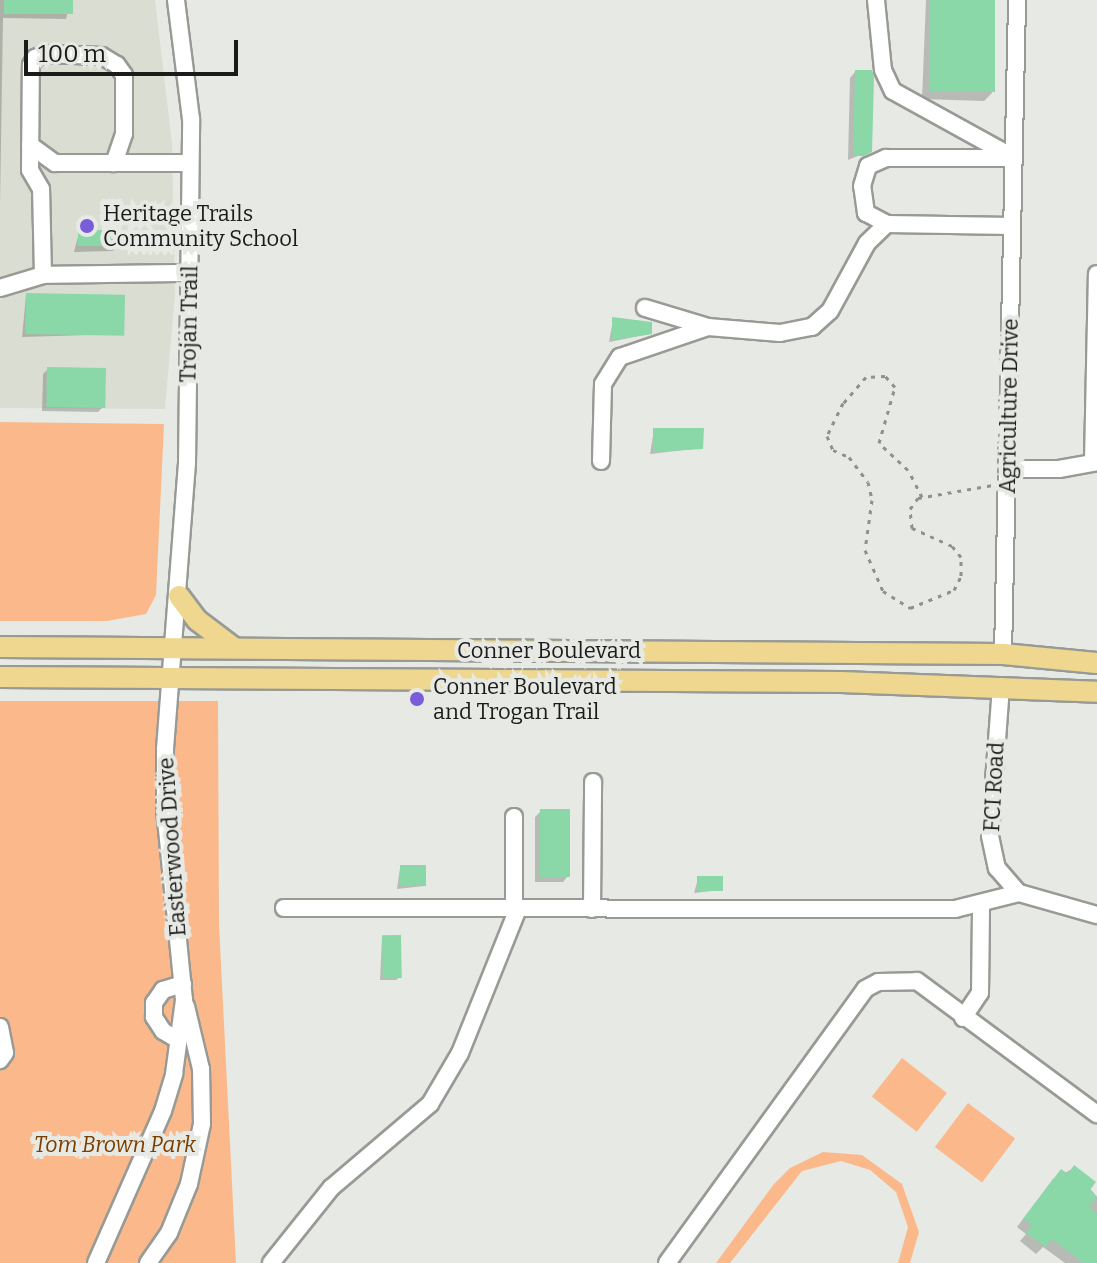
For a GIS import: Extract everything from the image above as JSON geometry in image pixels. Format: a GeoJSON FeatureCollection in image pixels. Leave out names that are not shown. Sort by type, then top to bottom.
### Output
{"type":"FeatureCollection","features":[{"type":"Feature","properties":{"kind":"main road"},"geometry":{"type":"LineString","coordinates":[[179,596],[197,620],[234,648]]}},
{"type":"Feature","properties":{"kind":"main road","name":"Conner Boulevard"},"geometry":{"type":"LineString","coordinates":[[0,647],[1003,654],[1097,663]]}},
{"type":"Feature","properties":{"kind":"main road"},"geometry":{"type":"LineString","coordinates":[[1001,686],[1003,654]]}},
{"type":"Feature","properties":{"kind":"main road","name":"Conner Boulevard"},"geometry":{"type":"LineString","coordinates":[[0,677],[1001,686],[1097,692]]}},
{"type":"Feature","properties":{"kind":"street","name":"Trojan Trail"},"geometry":{"type":"LineString","coordinates":[[175,648],[189,273],[191,119],[176,0]]}},
{"type":"Feature","properties":{"kind":"street"},"geometry":{"type":"LineString","coordinates":[[876,0],[883,70],[893,91],[1014,158]]}},
{"type":"Feature","properties":{"kind":"street","name":"Agriculture Drive"},"geometry":{"type":"LineString","coordinates":[[1003,654],[1017,0]]}},
{"type":"Feature","properties":{"kind":"street"},"geometry":{"type":"LineString","coordinates":[[43,275],[41,189],[30,170],[35,58],[102,56],[124,75],[124,134],[114,163]]}},
{"type":"Feature","properties":{"kind":"street"},"geometry":{"type":"LineString","coordinates":[[30,145],[55,163],[190,163]]}},
{"type":"Feature","properties":{"kind":"street"},"geometry":{"type":"LineString","coordinates":[[1012,226],[887,224],[873,218],[862,204],[863,173],[876,160],[1014,158]]}},
{"type":"Feature","properties":{"kind":"street"},"geometry":{"type":"LineString","coordinates":[[41,189],[55,163]]}},
{"type":"Feature","properties":{"kind":"street"},"geometry":{"type":"LineString","coordinates":[[645,308],[708,327],[780,333],[812,327],[836,303],[867,243],[887,224]]}},
{"type":"Feature","properties":{"kind":"street"},"geometry":{"type":"LineString","coordinates":[[0,288],[43,275],[189,273]]}},
{"type":"Feature","properties":{"kind":"street"},"geometry":{"type":"LineString","coordinates":[[1007,477],[1095,462],[1097,274]]}},
{"type":"Feature","properties":{"kind":"street"},"geometry":{"type":"LineString","coordinates":[[601,461],[603,384],[611,368],[620,357],[708,327]]}},
{"type":"Feature","properties":{"kind":"street","name":"Easterwood Drive"},"geometry":{"type":"LineString","coordinates":[[148,1263],[169,1233],[189,1184],[202,1124],[201,1069],[184,994],[165,810],[175,648]]}},
{"type":"Feature","properties":{"kind":"street","name":"FCI Road"},"geometry":{"type":"LineString","coordinates":[[1001,686],[992,853],[1019,893]]}},
{"type":"Feature","properties":{"kind":"street"},"geometry":{"type":"LineString","coordinates":[[592,909],[593,782]]}},
{"type":"Feature","properties":{"kind":"street"},"geometry":{"type":"LineString","coordinates":[[271,1263],[331,1188],[430,1104],[460,1053],[516,909],[514,817]]}},
{"type":"Feature","properties":{"kind":"street"},"geometry":{"type":"LineString","coordinates":[[284,908],[981,905],[1019,893],[1097,915]]}},
{"type":"Feature","properties":{"kind":"street"},"geometry":{"type":"LineString","coordinates":[[963,1018],[980,993],[981,905]]}},
{"type":"Feature","properties":{"kind":"street"},"geometry":{"type":"LineString","coordinates":[[667,1263],[865,989],[890,979],[917,981],[963,1018],[1097,1114]]}},
{"type":"Feature","properties":{"kind":"street"},"geometry":{"type":"LineString","coordinates":[[178,1040],[163,1031],[154,1017],[154,1003],[163,990],[184,994]]}},
{"type":"Feature","properties":{"kind":"street","name":"Easterwood Drive"},"geometry":{"type":"LineString","coordinates":[[96,1263],[163,1111],[184,994]]}},
{"type":"Feature","properties":{"kind":"street"},"geometry":{"type":"LineString","coordinates":[[0,1027],[5,1053],[0,1060]]}},
{"type":"Feature","properties":{"kind":"path"},"geometry":{"type":"LineString","coordinates":[[922,497],[908,470],[879,443],[895,387],[885,376],[866,377],[843,403],[829,444],[856,464],[868,482],[872,500],[865,550],[883,591],[910,608],[944,596],[961,576],[961,557],[952,546],[912,528],[910,509],[922,497],[1007,477]]}},
{"type":"Feature","properties":{"kind":"shaded area","name":"Heritage Trails Community School"},"geometry":{"type":"Polygon","coordinates":[[[0,0],[155,0],[172,143],[175,294],[165,409],[0,408],[0,0]]]}},
{"type":"Feature","properties":{"kind":"green space"},"geometry":{"type":"Polygon","coordinates":[[[0,422],[164,424],[156,595],[146,614],[107,621],[0,621],[0,422]]]}},
{"type":"Feature","properties":{"kind":"green space","name":"Tom Brown Park"},"geometry":{"type":"Polygon","coordinates":[[[0,701],[218,701],[219,924],[236,1263],[0,1263],[0,701]]]}},
{"type":"Feature","properties":{"kind":"green space"},"geometry":{"type":"Polygon","coordinates":[[[902,1058],[947,1093],[917,1132],[872,1097],[902,1058]]]}},
{"type":"Feature","properties":{"kind":"green space"},"geometry":{"type":"Polygon","coordinates":[[[968,1103],[1015,1139],[982,1182],[935,1147],[968,1103]]]}},
{"type":"Feature","properties":{"kind":"green space"},"geometry":{"type":"Polygon","coordinates":[[[823,1152],[862,1155],[902,1184],[919,1232],[910,1263],[898,1263],[908,1227],[896,1192],[870,1170],[841,1161],[802,1171],[730,1263],[716,1263],[774,1184],[790,1168],[823,1152]]]}},
{"type":"Feature","properties":{"kind":"building"},"geometry":{"type":"Polygon","coordinates":[[[4,0],[73,0],[73,14],[4,14],[4,0]]]}},
{"type":"Feature","properties":{"kind":"building"},"geometry":{"type":"Polygon","coordinates":[[[930,0],[995,0],[995,92],[930,92],[930,0]]]}},
{"type":"Feature","properties":{"kind":"building"},"geometry":{"type":"Polygon","coordinates":[[[855,70],[872,70],[874,77],[872,152],[864,156],[853,156],[855,70]]]}},
{"type":"Feature","properties":{"kind":"building"},"geometry":{"type":"Polygon","coordinates":[[[78,230],[120,230],[120,246],[78,246],[78,230]]]}},
{"type":"Feature","properties":{"kind":"building"},"geometry":{"type":"Polygon","coordinates":[[[26,293],[125,295],[124,336],[25,334],[26,293]]]}},
{"type":"Feature","properties":{"kind":"building"},"geometry":{"type":"Polygon","coordinates":[[[612,317],[652,322],[652,334],[612,340],[612,317]]]}},
{"type":"Feature","properties":{"kind":"building"},"geometry":{"type":"Polygon","coordinates":[[[47,367],[106,368],[105,408],[46,407],[47,367]]]}},
{"type":"Feature","properties":{"kind":"building"},"geometry":{"type":"Polygon","coordinates":[[[653,428],[704,428],[703,449],[653,452],[653,428]]]}},
{"type":"Feature","properties":{"kind":"building"},"geometry":{"type":"Polygon","coordinates":[[[540,809],[570,809],[570,877],[540,877],[540,809]]]}},
{"type":"Feature","properties":{"kind":"building"},"geometry":{"type":"Polygon","coordinates":[[[400,865],[426,865],[426,886],[400,886],[400,865]]]}},
{"type":"Feature","properties":{"kind":"building"},"geometry":{"type":"Polygon","coordinates":[[[697,876],[723,876],[723,891],[697,891],[697,876]]]}},
{"type":"Feature","properties":{"kind":"building"},"geometry":{"type":"Polygon","coordinates":[[[382,935],[401,935],[402,978],[383,978],[382,935]]]}},
{"type":"Feature","properties":{"kind":"building"},"geometry":{"type":"Polygon","coordinates":[[[1074,1165],[1096,1182],[1090,1190],[1097,1197],[1089,1207],[1097,1213],[1097,1263],[1083,1263],[1052,1239],[1046,1247],[1026,1233],[1032,1225],[1023,1219],[1061,1169],[1068,1174],[1074,1165]]]}},
{"type":"Feature","properties":{"kind":"place","name":"Heritage Trails Community School"},"geometry":{"type":"Point","coordinates":[87,226]}},
{"type":"Feature","properties":{"kind":"place","name":"Conner Boulevard and Trogan Trail"},"geometry":{"type":"Point","coordinates":[417,699]}}]}
